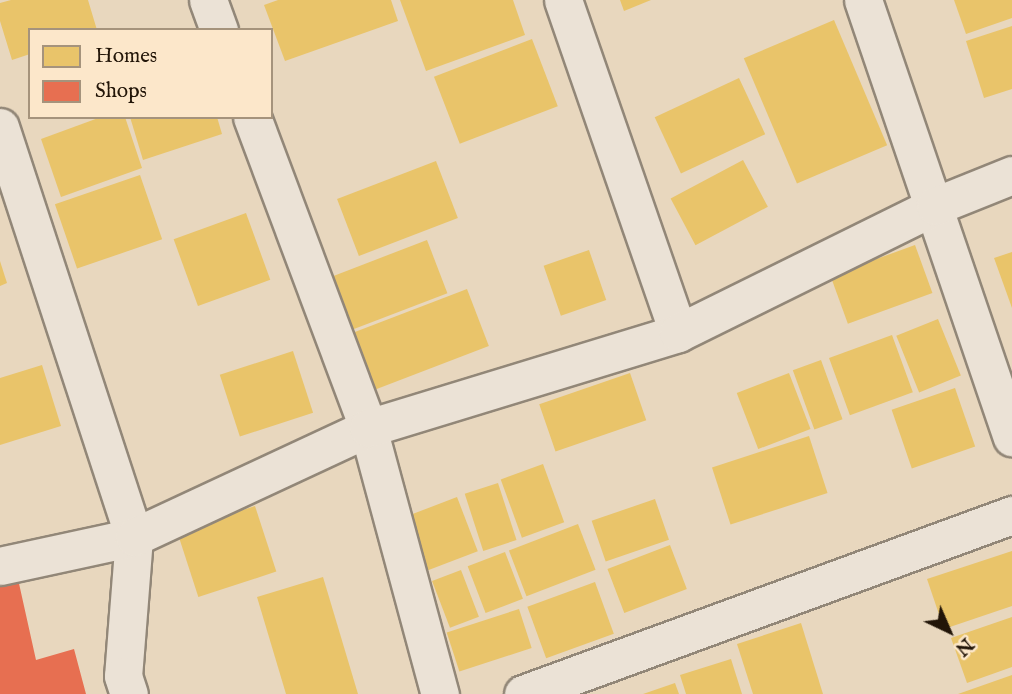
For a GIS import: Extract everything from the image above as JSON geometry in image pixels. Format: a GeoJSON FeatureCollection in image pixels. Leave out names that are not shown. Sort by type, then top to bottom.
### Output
{"type":"FeatureCollection","features":[{"type":"Feature","properties":{"kind":"street"},"geometry":{"type":"LineString","coordinates":[[208,0],[218,28]]}},
{"type":"Feature","properties":{"kind":"street"},"geometry":{"type":"LineString","coordinates":[[563,0],[678,332]]}},
{"type":"Feature","properties":{"kind":"street"},"geometry":{"type":"LineString","coordinates":[[863,0],[1012,437]]}},
{"type":"Feature","properties":{"kind":"street"},"geometry":{"type":"LineString","coordinates":[[253,119],[368,428],[440,694]]}},
{"type":"Feature","properties":{"kind":"street"},"geometry":{"type":"LineString","coordinates":[[0,127],[134,537],[123,676],[129,694]]}},
{"type":"Feature","properties":{"kind":"street"},"geometry":{"type":"LineString","coordinates":[[0,566],[134,537],[368,428],[678,332],[935,206],[1012,175]]}},
{"type":"Feature","properties":{"kind":"street"},"geometry":{"type":"LineString","coordinates":[[523,694],[1012,515]]}},
{"type":"Feature","properties":{"kind":"building: Homes"},"geometry":{"type":"Polygon","coordinates":[[[11,0],[88,0],[96,28],[28,28],[28,55],[12,60],[0,21],[0,3],[11,0]]]}},
{"type":"Feature","properties":{"kind":"building: Homes"},"geometry":{"type":"Polygon","coordinates":[[[278,0],[391,0],[398,21],[285,61],[264,5],[278,0]]]}},
{"type":"Feature","properties":{"kind":"building: Homes"},"geometry":{"type":"Polygon","coordinates":[[[400,0],[513,0],[525,35],[426,71],[400,0]]]}},
{"type":"Feature","properties":{"kind":"building: Homes"},"geometry":{"type":"Polygon","coordinates":[[[620,0],[651,0],[624,11],[620,0]]]}},
{"type":"Feature","properties":{"kind":"building: Homes"},"geometry":{"type":"Polygon","coordinates":[[[954,0],[1012,0],[1012,18],[966,34],[954,0]]]}},
{"type":"Feature","properties":{"kind":"building: Homes"},"geometry":{"type":"Polygon","coordinates":[[[834,20],[887,145],[797,183],[744,58],[834,20]]]}},
{"type":"Feature","properties":{"kind":"building: Homes"},"geometry":{"type":"Polygon","coordinates":[[[1012,26],[1012,89],[984,98],[966,41],[1012,26]]]}},
{"type":"Feature","properties":{"kind":"building: Homes"},"geometry":{"type":"Polygon","coordinates":[[[532,39],[558,106],[460,144],[434,77],[532,39]]]}},
{"type":"Feature","properties":{"kind":"building: Homes"},"geometry":{"type":"Polygon","coordinates":[[[739,78],[765,134],[681,173],[655,117],[739,78]]]}},
{"type":"Feature","properties":{"kind":"building: Homes"},"geometry":{"type":"Polygon","coordinates":[[[96,119],[126,119],[142,168],[61,197],[41,139],[96,119]]]}},
{"type":"Feature","properties":{"kind":"building: Homes"},"geometry":{"type":"Polygon","coordinates":[[[131,119],[218,119],[222,134],[143,160],[131,119]]]}},
{"type":"Feature","properties":{"kind":"building: Homes"},"geometry":{"type":"Polygon","coordinates":[[[743,160],[768,207],[695,245],[671,198],[743,160]]]}},
{"type":"Feature","properties":{"kind":"building: Homes"},"geometry":{"type":"Polygon","coordinates":[[[436,161],[458,218],[359,256],[337,199],[436,161]]]}},
{"type":"Feature","properties":{"kind":"building: Homes"},"geometry":{"type":"Polygon","coordinates":[[[140,175],[162,239],[77,269],[55,204],[140,175]]]}},
{"type":"Feature","properties":{"kind":"building: Homes"},"geometry":{"type":"Polygon","coordinates":[[[246,213],[270,280],[198,306],[174,239],[246,213]]]}},
{"type":"Feature","properties":{"kind":"building: Homes"},"geometry":{"type":"Polygon","coordinates":[[[427,240],[447,293],[349,331],[329,278],[427,240]]]}},
{"type":"Feature","properties":{"kind":"building: Homes"},"geometry":{"type":"Polygon","coordinates":[[[915,245],[932,293],[848,324],[830,276],[915,245]]]}},
{"type":"Feature","properties":{"kind":"building: Homes"},"geometry":{"type":"Polygon","coordinates":[[[589,250],[606,300],[561,316],[544,266],[589,250]]]}},
{"type":"Feature","properties":{"kind":"building: Homes"},"geometry":{"type":"Polygon","coordinates":[[[1012,252],[1012,308],[994,258],[1012,252]]]}},
{"type":"Feature","properties":{"kind":"building: Homes"},"geometry":{"type":"Polygon","coordinates":[[[0,261],[7,283],[0,286],[0,261]]]}},
{"type":"Feature","properties":{"kind":"building: Homes"},"geometry":{"type":"Polygon","coordinates":[[[467,289],[489,346],[372,391],[350,334],[467,289]]]}},
{"type":"Feature","properties":{"kind":"building: Homes"},"geometry":{"type":"Polygon","coordinates":[[[938,319],[961,376],[919,392],[896,336],[938,319]]]}},
{"type":"Feature","properties":{"kind":"building: Homes"},"geometry":{"type":"Polygon","coordinates":[[[892,335],[913,392],[850,415],[829,358],[892,335]]]}},
{"type":"Feature","properties":{"kind":"building: Homes"},"geometry":{"type":"Polygon","coordinates":[[[293,351],[313,413],[240,437],[220,375],[293,351]]]}},
{"type":"Feature","properties":{"kind":"building: Homes"},"geometry":{"type":"Polygon","coordinates":[[[821,360],[843,419],[814,429],[793,370],[821,360]]]}},
{"type":"Feature","properties":{"kind":"building: Homes"},"geometry":{"type":"Polygon","coordinates":[[[42,365],[61,426],[0,445],[0,378],[42,365]]]}},
{"type":"Feature","properties":{"kind":"building: Homes"},"geometry":{"type":"Polygon","coordinates":[[[630,373],[646,420],[556,452],[539,404],[630,373]]]}},
{"type":"Feature","properties":{"kind":"building: Homes"},"geometry":{"type":"Polygon","coordinates":[[[789,373],[811,429],[758,449],[737,393],[789,373]]]}},
{"type":"Feature","properties":{"kind":"building: Homes"},"geometry":{"type":"Polygon","coordinates":[[[955,388],[975,447],[912,468],[892,410],[955,388]]]}},
{"type":"Feature","properties":{"kind":"building: Homes"},"geometry":{"type":"Polygon","coordinates":[[[809,436],[828,493],[731,525],[712,468],[809,436]]]}},
{"type":"Feature","properties":{"kind":"building: Homes"},"geometry":{"type":"Polygon","coordinates":[[[543,464],[564,522],[522,538],[501,479],[543,464]]]}},
{"type":"Feature","properties":{"kind":"building: Homes"},"geometry":{"type":"Polygon","coordinates":[[[498,483],[517,540],[483,551],[465,494],[498,483]]]}},
{"type":"Feature","properties":{"kind":"building: Homes"},"geometry":{"type":"Polygon","coordinates":[[[457,497],[478,551],[421,573],[400,519],[457,497]]]}},
{"type":"Feature","properties":{"kind":"building: Homes"},"geometry":{"type":"Polygon","coordinates":[[[655,499],[669,540],[606,561],[592,521],[655,499]]]}},
{"type":"Feature","properties":{"kind":"building: Homes"},"geometry":{"type":"Polygon","coordinates":[[[255,506],[276,572],[198,597],[177,531],[255,506]]]}},
{"type":"Feature","properties":{"kind":"building: Homes"},"geometry":{"type":"Polygon","coordinates":[[[578,524],[596,570],[526,596],[509,551],[578,524]]]}},
{"type":"Feature","properties":{"kind":"building: Homes"},"geometry":{"type":"Polygon","coordinates":[[[670,545],[687,589],[624,613],[607,569],[670,545]]]}},
{"type":"Feature","properties":{"kind":"building: Homes"},"geometry":{"type":"Polygon","coordinates":[[[1012,551],[1012,606],[944,629],[927,579],[1012,551]]]}},
{"type":"Feature","properties":{"kind":"building: Homes"},"geometry":{"type":"Polygon","coordinates":[[[505,552],[523,599],[486,613],[468,566],[505,552]]]}},
{"type":"Feature","properties":{"kind":"building: Homes"},"geometry":{"type":"Polygon","coordinates":[[[461,570],[479,617],[450,628],[432,581],[461,570]]]}},
{"type":"Feature","properties":{"kind":"building: Homes"},"geometry":{"type":"Polygon","coordinates":[[[323,577],[358,694],[286,694],[257,597],[323,577]]]}},
{"type":"Feature","properties":{"kind":"building: Homes"},"geometry":{"type":"Polygon","coordinates":[[[595,582],[614,634],[546,658],[527,607],[595,582]]]}},
{"type":"Feature","properties":{"kind":"building: Homes"},"geometry":{"type":"Polygon","coordinates":[[[519,609],[532,648],[459,671],[447,632],[519,609]]]}},
{"type":"Feature","properties":{"kind":"building: Homes"},"geometry":{"type":"Polygon","coordinates":[[[1012,617],[1012,667],[967,683],[951,638],[1012,617]]]}},
{"type":"Feature","properties":{"kind":"building: Homes"},"geometry":{"type":"Polygon","coordinates":[[[801,623],[823,694],[753,694],[737,644],[801,623]]]}},
{"type":"Feature","properties":{"kind":"building: Homes"},"geometry":{"type":"Polygon","coordinates":[[[731,659],[742,694],[686,694],[680,675],[731,659]]]}},
{"type":"Feature","properties":{"kind":"building: Homes"},"geometry":{"type":"Polygon","coordinates":[[[1012,675],[1012,694],[958,694],[1012,675]]]}},
{"type":"Feature","properties":{"kind":"building: Homes"},"geometry":{"type":"Polygon","coordinates":[[[675,683],[679,694],[643,694],[675,683]]]}},
{"type":"Feature","properties":{"kind":"building: Shops"},"geometry":{"type":"Polygon","coordinates":[[[18,579],[36,660],[74,649],[86,694],[0,694],[0,584],[18,579]]]}}]}
